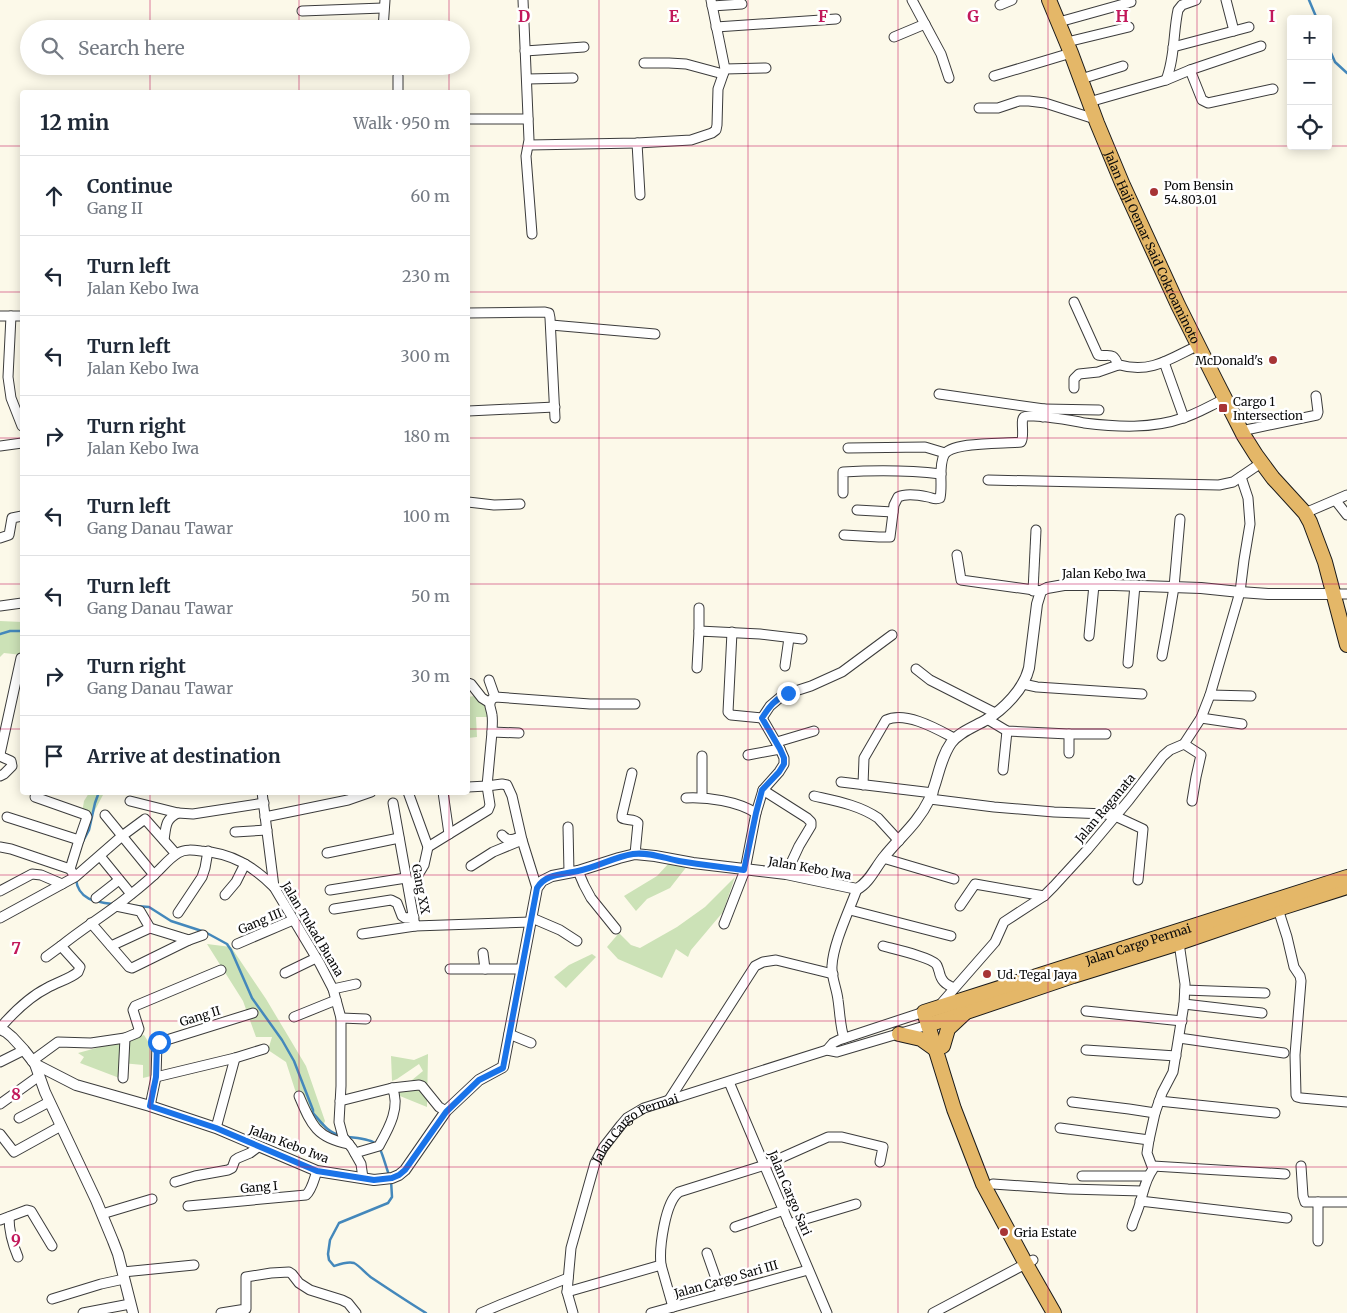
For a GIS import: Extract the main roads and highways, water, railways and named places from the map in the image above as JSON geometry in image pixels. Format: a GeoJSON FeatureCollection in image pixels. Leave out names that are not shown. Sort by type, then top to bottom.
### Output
{"type":"FeatureCollection","features":[{"type":"Feature","properties":{"kind":"highway","name":"Jalan Haji Oemar Said Cokroaminoto"},"geometry":{"type":"LineString","coordinates":[[1049,0],[1069,47],[1116,172],[1178,305],[1241,431],[1273,478],[1305,513],[1310,522],[1325,562],[1340,594],[1347,645]]}},
{"type":"Feature","properties":{"kind":"highway","name":"Jalan Cargo Permai"},"geometry":{"type":"LineString","coordinates":[[932,1015],[1347,877]]}},
{"type":"Feature","properties":{"kind":"highway","name":"Jalan Cargo Permai"},"geometry":{"type":"LineString","coordinates":[[932,1015],[970,1010],[1179,944],[1347,887]]}},
{"type":"Feature","properties":{"kind":"highway"},"geometry":{"type":"LineString","coordinates":[[939,1047],[950,1027],[970,1010]]}},
{"type":"Feature","properties":{"kind":"highway"},"geometry":{"type":"LineString","coordinates":[[932,1015],[960,1126],[983,1184],[1063,1313]]}},
{"type":"Feature","properties":{"kind":"highway"},"geometry":{"type":"LineString","coordinates":[[899,1034],[921,1039],[939,1047],[993,1184],[1054,1313]]}},
{"type":"Feature","properties":{"kind":"waterway"},"geometry":{"type":"LineString","coordinates":[[1309,0],[1315,15]]}},
{"type":"Feature","properties":{"kind":"waterway"},"geometry":{"type":"LineString","coordinates":[[1332,55],[1335,62],[1347,73]]}},
{"type":"Feature","properties":{"kind":"waterway"},"geometry":{"type":"LineString","coordinates":[[0,634],[20,631]]}},
{"type":"Feature","properties":{"kind":"waterway"},"geometry":{"type":"LineString","coordinates":[[81,845],[89,830],[98,795]]}},
{"type":"Feature","properties":{"kind":"waterway"},"geometry":{"type":"LineString","coordinates":[[76,879],[77,886],[84,896],[94,901],[113,904]]}},
{"type":"Feature","properties":{"kind":"waterway"},"geometry":{"type":"LineString","coordinates":[[136,906],[149,907],[171,921],[205,932],[227,944],[252,998],[282,1040],[294,1061],[313,1113],[328,1130],[340,1135]]}},
{"type":"Feature","properties":{"kind":"waterway"},"geometry":{"type":"LineString","coordinates":[[348,1137],[373,1142],[383,1156],[389,1175]]}},
{"type":"Feature","properties":{"kind":"waterway"},"geometry":{"type":"LineString","coordinates":[[391,1180],[392,1197],[388,1203],[339,1223],[330,1240],[329,1260],[334,1266],[354,1263],[372,1278],[426,1313]]}},
{"type":"Feature","properties":{"kind":"place","name":"Pom Bensin 54.803.01"},"geometry":{"type":"Point","coordinates":[1154,192]}},
{"type":"Feature","properties":{"kind":"place","name":"McDonald's"},"geometry":{"type":"Point","coordinates":[1273,360]}},
{"type":"Feature","properties":{"kind":"place","name":"Cargo 1 Intersection"},"geometry":{"type":"Point","coordinates":[1223,408]}},
{"type":"Feature","properties":{"kind":"place","name":"Ud. Tegal Jaya"},"geometry":{"type":"Point","coordinates":[987,974]}},
{"type":"Feature","properties":{"kind":"place","name":"Gria Estate"},"geometry":{"type":"Point","coordinates":[1004,1232]}}]}
